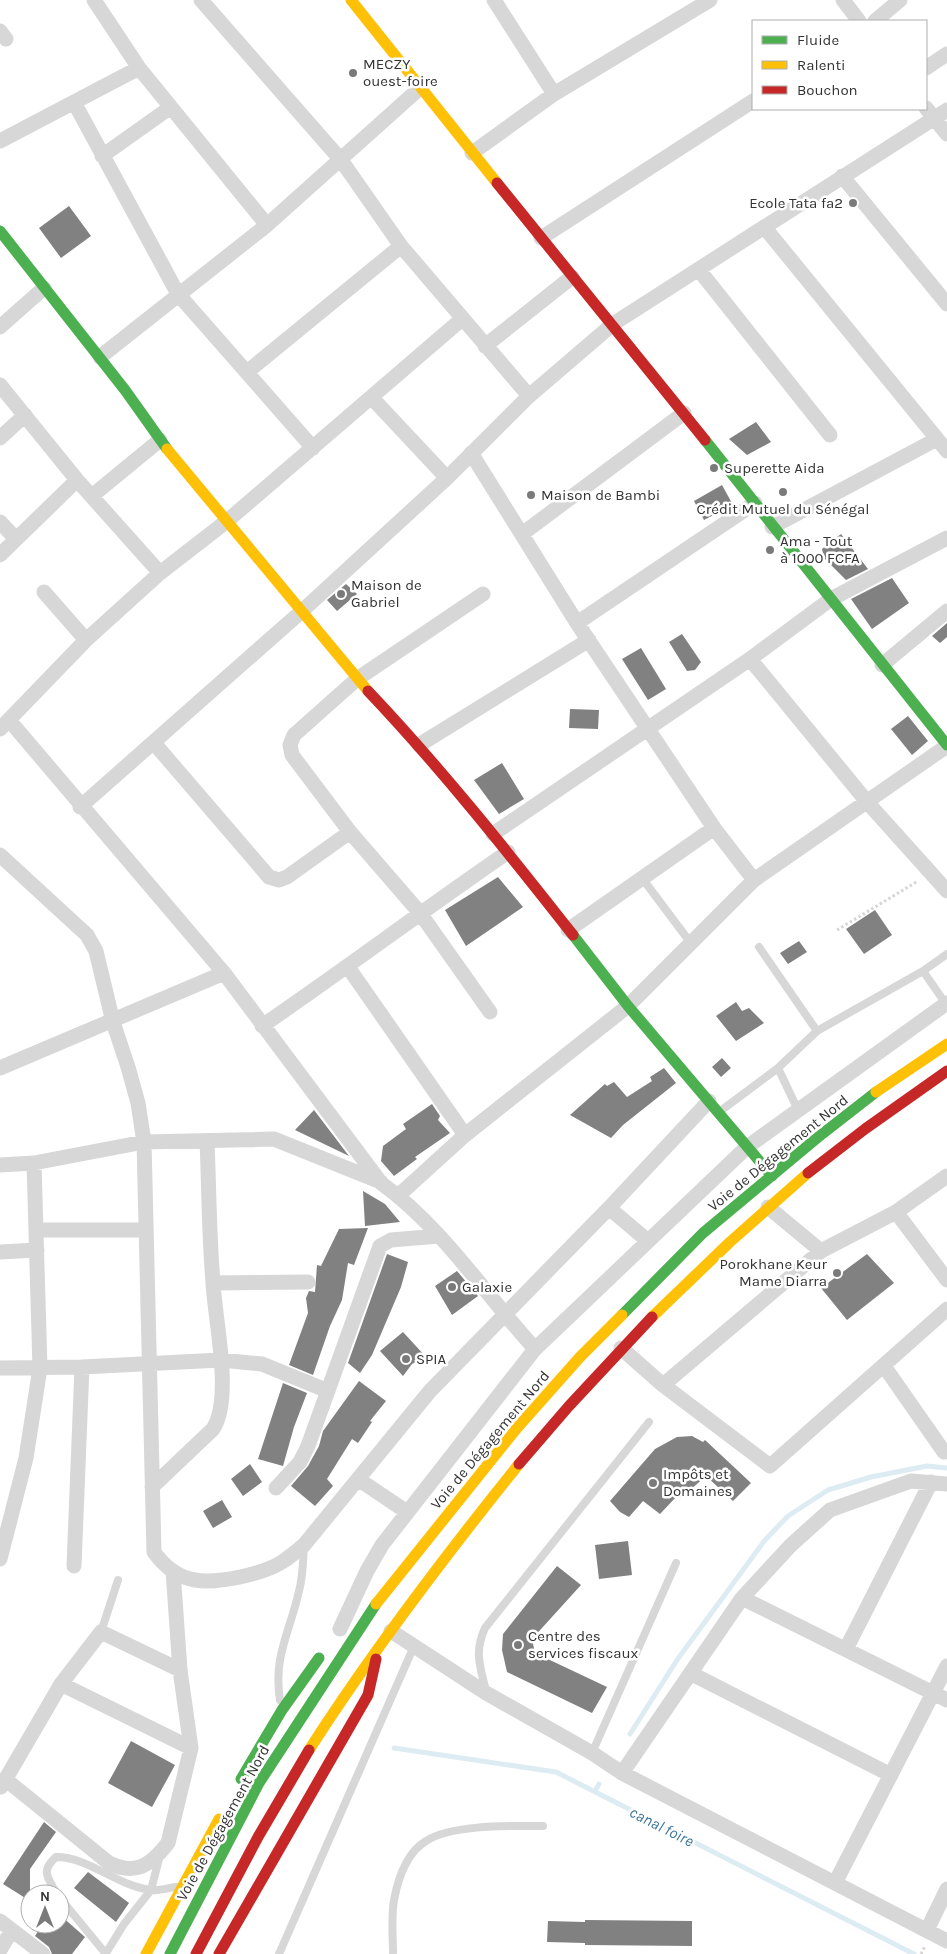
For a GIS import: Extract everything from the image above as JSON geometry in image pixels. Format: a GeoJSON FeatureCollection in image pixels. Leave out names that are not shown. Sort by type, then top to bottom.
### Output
{"type":"FeatureCollection","features":[{"type":"Feature","properties":{"kind":"main road"},"geometry":{"type":"LineString","coordinates":[[351,0],[572,277],[613,324],[947,746]]}},
{"type":"Feature","properties":{"kind":"main road"},"geometry":{"type":"LineString","coordinates":[[0,231],[100,357],[160,440],[357,679],[419,745],[508,852],[628,1006],[772,1176]]}},
{"type":"Feature","properties":{"kind":"main road","name":"Voie de Dégagement Nord"},"geometry":{"type":"LineString","coordinates":[[170,1954],[259,1784],[380,1598],[517,1428],[580,1356],[703,1233],[886,1085],[947,1044]]}},
{"type":"Feature","properties":{"kind":"main road"},"geometry":{"type":"LineString","coordinates":[[196,1954],[280,1797],[326,1723],[436,1567],[563,1411],[621,1348],[675,1294],[768,1207],[896,1106],[947,1071]]}},
{"type":"Feature","properties":{"kind":"main road"},"geometry":{"type":"LineString","coordinates":[[338,1633],[380,1598]]}},
{"type":"Feature","properties":{"kind":"main road"},"geometry":{"type":"LineString","coordinates":[[220,1954],[368,1695],[378,1649]]}},
{"type":"Feature","properties":{"kind":"main road"},"geometry":{"type":"LineString","coordinates":[[235,1789],[282,1710],[325,1650]]}},
{"type":"Feature","properties":{"kind":"main road"},"geometry":{"type":"LineString","coordinates":[[146,1954],[226,1805]]}},
{"type":"Feature","properties":{"kind":"street"},"geometry":{"type":"LineString","coordinates":[[94,0],[139,68],[267,225]]}},
{"type":"Feature","properties":{"kind":"street"},"geometry":{"type":"LineString","coordinates":[[201,0],[341,160],[401,246],[462,320],[529,396]]}},
{"type":"Feature","properties":{"kind":"street"},"geometry":{"type":"LineString","coordinates":[[472,153],[554,94],[710,0]]}},
{"type":"Feature","properties":{"kind":"street"},"geometry":{"type":"LineString","coordinates":[[843,0],[858,20]]}},
{"type":"Feature","properties":{"kind":"street"},"geometry":{"type":"LineString","coordinates":[[876,20],[900,0]]}},
{"type":"Feature","properties":{"kind":"street"},"geometry":{"type":"LineString","coordinates":[[501,2],[554,94]]}},
{"type":"Feature","properties":{"kind":"street"},"geometry":{"type":"LineString","coordinates":[[927,67],[947,54]]}},
{"type":"Feature","properties":{"kind":"street"},"geometry":{"type":"LineString","coordinates":[[0,141],[74,104],[139,68]]}},
{"type":"Feature","properties":{"kind":"street"},"geometry":{"type":"LineString","coordinates":[[100,357],[267,225],[420,88]]}},
{"type":"Feature","properties":{"kind":"street"},"geometry":{"type":"LineString","coordinates":[[541,238],[752,102]]}},
{"type":"Feature","properties":{"kind":"street"},"geometry":{"type":"LineString","coordinates":[[74,104],[178,294],[313,448]]}},
{"type":"Feature","properties":{"kind":"street"},"geometry":{"type":"LineString","coordinates":[[102,156],[171,107]]}},
{"type":"Feature","properties":{"kind":"street"},"geometry":{"type":"LineString","coordinates":[[80,807],[302,611],[447,478],[529,396],[613,324],[765,228],[842,176],[929,113],[947,110]]}},
{"type":"Feature","properties":{"kind":"street"},"geometry":{"type":"LineString","coordinates":[[929,113],[947,134]]}},
{"type":"Feature","properties":{"kind":"street"},"geometry":{"type":"LineString","coordinates":[[842,176],[947,304]]}},
{"type":"Feature","properties":{"kind":"street"},"geometry":{"type":"LineString","coordinates":[[765,228],[942,445],[772,527]]}},
{"type":"Feature","properties":{"kind":"street"},"geometry":{"type":"LineString","coordinates":[[248,372],[401,246]]}},
{"type":"Feature","properties":{"kind":"street"},"geometry":{"type":"LineString","coordinates":[[699,270],[830,435]]}},
{"type":"Feature","properties":{"kind":"street"},"geometry":{"type":"LineString","coordinates":[[485,346],[572,277]]}},
{"type":"Feature","properties":{"kind":"street"},"geometry":{"type":"LineString","coordinates":[[0,327],[44,288]]}},
{"type":"Feature","properties":{"kind":"street"},"geometry":{"type":"LineString","coordinates":[[462,320],[227,521],[160,573],[86,640],[4,725],[80,807],[224,973],[381,1182],[399,1196],[439,1236],[504,1315],[535,1349]]}},
{"type":"Feature","properties":{"kind":"street"},"geometry":{"type":"LineString","coordinates":[[0,385],[77,480],[160,573]]}},
{"type":"Feature","properties":{"kind":"street"},"geometry":{"type":"LineString","coordinates":[[372,398],[447,478]]}},
{"type":"Feature","properties":{"kind":"street"},"geometry":{"type":"LineString","coordinates":[[522,534],[684,413]]}},
{"type":"Feature","properties":{"kind":"street"},"geometry":{"type":"LineString","coordinates":[[0,438],[24,415]]}},
{"type":"Feature","properties":{"kind":"street"},"geometry":{"type":"LineString","coordinates":[[92,495],[160,440]]}},
{"type":"Feature","properties":{"kind":"street"},"geometry":{"type":"LineString","coordinates":[[471,453],[577,623],[649,728],[714,828],[754,880]]}},
{"type":"Feature","properties":{"kind":"street"},"geometry":{"type":"LineString","coordinates":[[0,555],[77,480]]}},
{"type":"Feature","properties":{"kind":"street"},"geometry":{"type":"LineString","coordinates":[[577,623],[754,503]]}},
{"type":"Feature","properties":{"kind":"street"},"geometry":{"type":"LineString","coordinates":[[0,522],[16,539]]}},
{"type":"Feature","properties":{"kind":"street"},"geometry":{"type":"LineString","coordinates":[[493,834],[750,658],[831,599],[947,538]]}},
{"type":"Feature","properties":{"kind":"street"},"geometry":{"type":"LineString","coordinates":[[44,592],[86,640]]}},
{"type":"Feature","properties":{"kind":"street"},"geometry":{"type":"LineString","coordinates":[[483,594],[357,679],[294,735],[290,745],[292,755],[350,832],[420,913],[490,1012]]}},
{"type":"Feature","properties":{"kind":"street"},"geometry":{"type":"LineString","coordinates":[[882,665],[947,611]]}},
{"type":"Feature","properties":{"kind":"street"},"geometry":{"type":"LineString","coordinates":[[419,745],[589,640]]}},
{"type":"Feature","properties":{"kind":"street"},"geometry":{"type":"LineString","coordinates":[[750,658],[868,803],[932,872],[947,891]]}},
{"type":"Feature","properties":{"kind":"street"},"geometry":{"type":"LineString","coordinates":[[154,743],[269,877],[279,880],[287,877],[350,832]]}},
{"type":"Feature","properties":{"kind":"street"},"geometry":{"type":"LineString","coordinates":[[399,1196],[465,1135],[628,1006],[754,880],[868,803],[947,746]]}},
{"type":"Feature","properties":{"kind":"street"},"geometry":{"type":"LineString","coordinates":[[568,930],[714,828]]}},
{"type":"Feature","properties":{"kind":"street"},"geometry":{"type":"LineString","coordinates":[[262,1026],[348,968],[420,913],[508,852]]}},
{"type":"Feature","properties":{"kind":"street"},"geometry":{"type":"LineString","coordinates":[[0,855],[86,936],[96,951],[113,1022],[138,1103],[144,1142],[154,1552],[162,1563],[173,1571],[195,1580],[222,1580],[251,1574],[281,1563],[304,1545],[430,1392],[609,1208],[714,1107]]}},
{"type":"Feature","properties":{"kind":"street"},"geometry":{"type":"LineString","coordinates":[[348,968],[465,1135]]}},
{"type":"Feature","properties":{"kind":"street"},"geometry":{"type":"LineString","coordinates":[[0,1068],[113,1022],[224,973]]}},
{"type":"Feature","properties":{"kind":"street"},"geometry":{"type":"LineString","coordinates":[[338,1633],[367,1570],[382,1545],[535,1349],[747,1146],[946,1004]]}},
{"type":"Feature","properties":{"kind":"street"},"geometry":{"type":"LineString","coordinates":[[0,1165],[34,1163],[144,1142],[274,1139],[381,1182]]}},
{"type":"Feature","properties":{"kind":"street"},"geometry":{"type":"LineString","coordinates":[[152,1487],[213,1429],[219,1420],[222,1408],[221,1360],[213,1283],[207,1141]]}},
{"type":"Feature","properties":{"kind":"street"},"geometry":{"type":"LineString","coordinates":[[0,1559],[26,1458],[40,1368],[34,1163]]}},
{"type":"Feature","properties":{"kind":"street"},"geometry":{"type":"LineString","coordinates":[[663,1385],[821,1251],[896,1212],[947,1176]]}},
{"type":"Feature","properties":{"kind":"street"},"geometry":{"type":"LineString","coordinates":[[768,1207],[821,1251]]}},
{"type":"Feature","properties":{"kind":"street"},"geometry":{"type":"LineString","coordinates":[[609,1208],[648,1241]]}},
{"type":"Feature","properties":{"kind":"street"},"geometry":{"type":"LineString","coordinates":[[896,1212],[947,1280]]}},
{"type":"Feature","properties":{"kind":"street"},"geometry":{"type":"LineString","coordinates":[[36,1230],[146,1230]]}},
{"type":"Feature","properties":{"kind":"street"},"geometry":{"type":"LineString","coordinates":[[276,1488],[300,1462],[328,1392],[380,1246],[391,1240],[439,1236]]}},
{"type":"Feature","properties":{"kind":"street"},"geometry":{"type":"LineString","coordinates":[[0,1252],[37,1250]]}},
{"type":"Feature","properties":{"kind":"street"},"geometry":{"type":"LineString","coordinates":[[213,1283],[308,1282]]}},
{"type":"Feature","properties":{"kind":"street"},"geometry":{"type":"LineString","coordinates":[[621,1348],[663,1385],[770,1466],[947,1309]]}},
{"type":"Feature","properties":{"kind":"street"},"geometry":{"type":"LineString","coordinates":[[0,1368],[82,1367],[221,1360],[262,1364],[328,1392]]}},
{"type":"Feature","properties":{"kind":"street"},"geometry":{"type":"LineString","coordinates":[[884,1366],[944,1452]]}},
{"type":"Feature","properties":{"kind":"street"},"geometry":{"type":"LineString","coordinates":[[74,1566],[82,1367]]}},
{"type":"Feature","properties":{"kind":"street"},"geometry":{"type":"LineString","coordinates":[[358,1479],[407,1512]]}},
{"type":"Feature","properties":{"kind":"street"},"geometry":{"type":"LineString","coordinates":[[622,1773],[692,1674],[742,1598],[791,1545],[830,1510],[911,1481],[947,1484]]}},
{"type":"Feature","properties":{"kind":"street"},"geometry":{"type":"LineString","coordinates":[[846,1649],[931,1482]]}},
{"type":"Feature","properties":{"kind":"street"},"geometry":{"type":"LineString","coordinates":[[173,1571],[180,1670],[191,1748],[168,1843],[160,1853],[136,1868],[123,1870],[109,1863],[3,1783],[61,1684],[102,1632],[180,1670]]}},
{"type":"Feature","properties":{"kind":"street"},"geometry":{"type":"LineString","coordinates":[[742,1598],[947,1700]]}},
{"type":"Feature","properties":{"kind":"street"},"geometry":{"type":"LineString","coordinates":[[391,1631],[486,1693],[592,1753],[622,1773],[947,1941]]}},
{"type":"Feature","properties":{"kind":"street"},"geometry":{"type":"LineString","coordinates":[[835,1883],[947,1666]]}},
{"type":"Feature","properties":{"kind":"street"},"geometry":{"type":"LineString","coordinates":[[692,1674],[891,1775]]}},
{"type":"Feature","properties":{"kind":"street"},"geometry":{"type":"LineString","coordinates":[[61,1684],[191,1748]]}},
{"type":"Feature","properties":{"kind":"street"},"geometry":{"type":"LineString","coordinates":[[927,1930],[947,1889]]}},
{"type":"Feature","properties":{"kind":"street"},"geometry":{"type":"LineString","coordinates":[[0,1950],[6,1926],[43,1954]]}},
{"type":"Feature","properties":{"kind":"lane"},"geometry":{"type":"LineString","coordinates":[[642,878],[690,942]]}},
{"type":"Feature","properties":{"kind":"lane"},"geometry":{"type":"LineString","coordinates":[[759,947],[817,1031]]}},
{"type":"Feature","properties":{"kind":"lane"},"geometry":{"type":"LineString","coordinates":[[714,1107],[778,1068],[817,1031],[923,971],[947,954]]}},
{"type":"Feature","properties":{"kind":"lane"},"geometry":{"type":"LineString","coordinates":[[923,971],[946,1004]]}},
{"type":"Feature","properties":{"kind":"lane"},"geometry":{"type":"LineString","coordinates":[[778,1068],[798,1110]]}},
{"type":"Feature","properties":{"kind":"lane"},"geometry":{"type":"LineString","coordinates":[[486,1693],[478,1657],[479,1642],[485,1628],[649,1422]]}},
{"type":"Feature","properties":{"kind":"lane"},"geometry":{"type":"LineString","coordinates":[[282,1710],[278,1685],[279,1658],[300,1591],[304,1545]]}},
{"type":"Feature","properties":{"kind":"lane"},"geometry":{"type":"LineString","coordinates":[[592,1753],[676,1563]]}},
{"type":"Feature","properties":{"kind":"lane"},"geometry":{"type":"LineString","coordinates":[[102,1632],[118,1580]]}},
{"type":"Feature","properties":{"kind":"lane"},"geometry":{"type":"LineString","coordinates":[[279,1954],[414,1646]]}},
{"type":"Feature","properties":{"kind":"lane"},"geometry":{"type":"LineString","coordinates":[[393,1954],[394,1903],[398,1883],[407,1860],[425,1841],[447,1832],[496,1827],[543,1826]]}},
{"type":"Feature","properties":{"kind":"lane"},"geometry":{"type":"LineString","coordinates":[[70,1910],[106,1954],[124,1924],[151,1890],[160,1853]]}},
{"type":"Feature","properties":{"kind":"lane"},"geometry":{"type":"LineString","coordinates":[[53,1884],[46,1871],[48,1864],[56,1857],[77,1860],[114,1879],[151,1890],[182,1885]]}},
{"type":"Feature","properties":{"kind":"path"},"geometry":{"type":"LineString","coordinates":[[837,930],[932,872]]}},
{"type":"Feature","properties":{"kind":"building"},"geometry":{"type":"Polygon","coordinates":[[[69,206],[91,236],[61,258],[39,228],[69,206]]]}},
{"type":"Feature","properties":{"kind":"building"},"geometry":{"type":"Polygon","coordinates":[[[756,422],[771,442],[747,455],[729,439],[756,422]]]}},
{"type":"Feature","properties":{"kind":"building"},"geometry":{"type":"Polygon","coordinates":[[[722,485],[733,505],[704,520],[694,501],[722,485]]]}},
{"type":"Feature","properties":{"kind":"building"},"geometry":{"type":"Polygon","coordinates":[[[841,534],[868,569],[846,580],[824,558],[822,549],[841,534]]]}},
{"type":"Feature","properties":{"kind":"building"},"geometry":{"type":"Polygon","coordinates":[[[892,578],[909,603],[872,629],[851,599],[892,578]]]}},
{"type":"Feature","properties":{"kind":"building"},"geometry":{"type":"Polygon","coordinates":[[[346,584],[357,594],[337,611],[327,600],[346,584]]]}},
{"type":"Feature","properties":{"kind":"building"},"geometry":{"type":"Polygon","coordinates":[[[947,623],[947,637],[940,643],[932,636],[947,623]]]}},
{"type":"Feature","properties":{"kind":"building"},"geometry":{"type":"Polygon","coordinates":[[[682,634],[701,662],[695,670],[687,671],[669,642],[682,634]]]}},
{"type":"Feature","properties":{"kind":"building"},"geometry":{"type":"Polygon","coordinates":[[[641,648],[666,689],[648,700],[622,659],[641,648]]]}},
{"type":"Feature","properties":{"kind":"building"},"geometry":{"type":"Polygon","coordinates":[[[570,709],[599,710],[598,729],[569,728],[570,709]]]}},
{"type":"Feature","properties":{"kind":"building"},"geometry":{"type":"Polygon","coordinates":[[[908,716],[928,741],[912,755],[891,729],[908,716]]]}},
{"type":"Feature","properties":{"kind":"building"},"geometry":{"type":"Polygon","coordinates":[[[502,763],[524,799],[499,814],[474,780],[502,763]]]}},
{"type":"Feature","properties":{"kind":"building"},"geometry":{"type":"Polygon","coordinates":[[[498,877],[523,907],[466,946],[445,910],[498,877]]]}},
{"type":"Feature","properties":{"kind":"building"},"geometry":{"type":"Polygon","coordinates":[[[875,910],[892,935],[864,954],[846,929],[875,910]]]}},
{"type":"Feature","properties":{"kind":"building"},"geometry":{"type":"Polygon","coordinates":[[[799,941],[807,952],[788,964],[780,953],[799,941]]]}},
{"type":"Feature","properties":{"kind":"building"},"geometry":{"type":"Polygon","coordinates":[[[736,1002],[742,1011],[749,1008],[764,1023],[736,1041],[716,1016],[736,1002]]]}},
{"type":"Feature","properties":{"kind":"building"},"geometry":{"type":"Polygon","coordinates":[[[722,1058],[731,1068],[721,1077],[712,1067],[722,1058]]]}},
{"type":"Feature","properties":{"kind":"building"},"geometry":{"type":"Polygon","coordinates":[[[664,1068],[676,1083],[623,1125],[611,1138],[570,1115],[605,1084],[607,1086],[614,1082],[627,1097],[652,1081],[650,1077],[664,1068]]]}},
{"type":"Feature","properties":{"kind":"building"},"geometry":{"type":"Polygon","coordinates":[[[432,1104],[440,1116],[438,1120],[450,1133],[415,1157],[417,1159],[394,1176],[381,1161],[383,1146],[406,1129],[403,1124],[432,1104]]]}},
{"type":"Feature","properties":{"kind":"building"},"geometry":{"type":"Polygon","coordinates":[[[314,1110],[349,1156],[295,1130],[314,1110]]]}},
{"type":"Feature","properties":{"kind":"building"},"geometry":{"type":"Polygon","coordinates":[[[363,1191],[385,1204],[400,1222],[365,1226],[363,1191]]]}},
{"type":"Feature","properties":{"kind":"building"},"geometry":{"type":"Polygon","coordinates":[[[368,1228],[354,1265],[348,1263],[342,1300],[330,1326],[313,1375],[289,1365],[308,1313],[306,1298],[309,1291],[315,1292],[317,1265],[321,1266],[339,1229],[368,1228]]]}},
{"type":"Feature","properties":{"kind":"building"},"geometry":{"type":"Polygon","coordinates":[[[387,1254],[408,1262],[401,1287],[372,1355],[360,1373],[348,1363],[387,1254]]]}},
{"type":"Feature","properties":{"kind":"building"},"geometry":{"type":"Polygon","coordinates":[[[867,1254],[894,1283],[847,1320],[821,1288],[867,1254]]]}},
{"type":"Feature","properties":{"kind":"building"},"geometry":{"type":"Polygon","coordinates":[[[457,1271],[478,1296],[452,1315],[435,1286],[457,1271]]]}},
{"type":"Feature","properties":{"kind":"building"},"geometry":{"type":"Polygon","coordinates":[[[403,1332],[426,1357],[412,1364],[403,1376],[380,1351],[403,1332]]]}},
{"type":"Feature","properties":{"kind":"building"},"geometry":{"type":"Polygon","coordinates":[[[359,1381],[386,1401],[370,1421],[372,1422],[358,1443],[352,1439],[327,1479],[333,1486],[315,1506],[291,1486],[308,1466],[319,1446],[323,1431],[359,1381]]]}},
{"type":"Feature","properties":{"kind":"building"},"geometry":{"type":"Polygon","coordinates":[[[283,1383],[307,1393],[294,1427],[283,1466],[258,1459],[283,1383]]]}},
{"type":"Feature","properties":{"kind":"building"},"geometry":{"type":"Polygon","coordinates":[[[692,1436],[703,1442],[705,1440],[751,1483],[733,1501],[706,1476],[681,1498],[677,1496],[660,1514],[643,1501],[629,1517],[620,1512],[610,1501],[655,1449],[677,1437],[692,1436]]]}},
{"type":"Feature","properties":{"kind":"building"},"geometry":{"type":"Polygon","coordinates":[[[250,1464],[262,1482],[243,1496],[231,1479],[250,1464]]]}},
{"type":"Feature","properties":{"kind":"building"},"geometry":{"type":"Polygon","coordinates":[[[222,1500],[232,1517],[213,1528],[203,1511],[222,1500]]]}},
{"type":"Feature","properties":{"kind":"building"},"geometry":{"type":"Polygon","coordinates":[[[628,1541],[632,1575],[599,1579],[595,1545],[628,1541]]]}},
{"type":"Feature","properties":{"kind":"building","name":"Centre des services fiscaux"},"geometry":{"type":"Polygon","coordinates":[[[557,1566],[581,1585],[532,1639],[535,1653],[607,1687],[592,1713],[507,1672],[502,1650],[503,1634],[557,1566]]]}},
{"type":"Feature","properties":{"kind":"building"},"geometry":{"type":"Polygon","coordinates":[[[131,1741],[175,1765],[152,1807],[108,1783],[131,1741]]]}},
{"type":"Feature","properties":{"kind":"building"},"geometry":{"type":"Polygon","coordinates":[[[44,1822],[56,1832],[30,1869],[30,1884],[20,1884],[20,1895],[3,1884],[44,1822]]]}},
{"type":"Feature","properties":{"kind":"building"},"geometry":{"type":"Polygon","coordinates":[[[88,1872],[129,1903],[116,1922],[74,1888],[88,1872]]]}},
{"type":"Feature","properties":{"kind":"building"},"geometry":{"type":"Polygon","coordinates":[[[585,1920],[692,1921],[692,1946],[585,1945],[585,1943],[547,1942],[548,1921],[585,1922],[585,1920]]]}},
{"type":"Feature","properties":{"kind":"building"},"geometry":{"type":"Polygon","coordinates":[[[70,1924],[85,1937],[72,1954],[52,1954],[49,1947],[35,1936],[36,1934],[70,1934],[70,1924]]]}},
{"type":"Feature","properties":{"kind":"waterway"},"geometry":{"type":"LineString","coordinates":[[630,1734],[677,1660],[765,1540],[788,1516],[828,1490],[871,1477],[927,1466],[947,1468]]}},
{"type":"Feature","properties":{"kind":"waterway","name":"canal foire"},"geometry":{"type":"LineString","coordinates":[[394,1748],[556,1772],[914,1954]]}},
{"type":"Feature","properties":{"kind":"waterway"},"geometry":{"type":"LineString","coordinates":[[595,1791],[599,1784]]}},
{"type":"Feature","properties":{"kind":"traffic: fast"},"geometry":{"type":"LineString","coordinates":[[0,231],[125,390],[167,449]]}},
{"type":"Feature","properties":{"kind":"traffic: fast"},"geometry":{"type":"LineString","coordinates":[[705,440],[947,745]]}},
{"type":"Feature","properties":{"kind":"traffic: fast"},"geometry":{"type":"LineString","coordinates":[[573,935],[628,1006],[772,1176]]}},
{"type":"Feature","properties":{"kind":"traffic: fast"},"geometry":{"type":"LineString","coordinates":[[622,1315],[703,1233],[817,1138],[876,1092]]}},
{"type":"Feature","properties":{"kind":"traffic: fast"},"geometry":{"type":"LineString","coordinates":[[170,1954],[259,1783],[376,1604]]}},
{"type":"Feature","properties":{"kind":"traffic: fast"},"geometry":{"type":"LineString","coordinates":[[241,1779],[282,1710],[319,1658]]}},
{"type":"Feature","properties":{"kind":"traffic: slow"},"geometry":{"type":"LineString","coordinates":[[351,0],[497,183]]}},
{"type":"Feature","properties":{"kind":"traffic: slow"},"geometry":{"type":"LineString","coordinates":[[167,449],[368,691]]}},
{"type":"Feature","properties":{"kind":"traffic: slow"},"geometry":{"type":"LineString","coordinates":[[876,1092],[947,1044]]}},
{"type":"Feature","properties":{"kind":"traffic: slow"},"geometry":{"type":"LineString","coordinates":[[652,1317],[730,1242],[808,1173]]}},
{"type":"Feature","properties":{"kind":"traffic: slow"},"geometry":{"type":"LineString","coordinates":[[376,1604],[517,1428],[580,1357],[622,1315]]}},
{"type":"Feature","properties":{"kind":"traffic: slow"},"geometry":{"type":"LineString","coordinates":[[309,1750],[358,1676],[410,1604],[519,1464]]}},
{"type":"Feature","properties":{"kind":"traffic: slow"},"geometry":{"type":"LineString","coordinates":[[146,1954],[219,1819]]}},
{"type":"Feature","properties":{"kind":"traffic: jam"},"geometry":{"type":"LineString","coordinates":[[497,183],[705,440]]}},
{"type":"Feature","properties":{"kind":"traffic: jam"},"geometry":{"type":"LineString","coordinates":[[368,691],[448,780],[573,935]]}},
{"type":"Feature","properties":{"kind":"traffic: jam"},"geometry":{"type":"LineString","coordinates":[[808,1173],[865,1129],[947,1071]]}},
{"type":"Feature","properties":{"kind":"traffic: jam"},"geometry":{"type":"LineString","coordinates":[[519,1464],[569,1406],[652,1317]]}},
{"type":"Feature","properties":{"kind":"traffic: jam"},"geometry":{"type":"LineString","coordinates":[[219,1954],[368,1695],[376,1659]]}},
{"type":"Feature","properties":{"kind":"traffic: jam"},"geometry":{"type":"LineString","coordinates":[[196,1954],[258,1837],[309,1750]]}},
{"type":"Feature","properties":{"kind":"place","name":"MECZY ouest-foire"},"geometry":{"type":"Point","coordinates":[353,73]}},
{"type":"Feature","properties":{"kind":"place","name":"Ecole Tata fa2"},"geometry":{"type":"Point","coordinates":[853,203]}},
{"type":"Feature","properties":{"kind":"place","name":"Superette Aida"},"geometry":{"type":"Point","coordinates":[714,468]}},
{"type":"Feature","properties":{"kind":"place","name":"Crédit Mutuel du Sénégal"},"geometry":{"type":"Point","coordinates":[783,492]}},
{"type":"Feature","properties":{"kind":"place","name":"Maison de Bambi"},"geometry":{"type":"Point","coordinates":[531,495]}},
{"type":"Feature","properties":{"kind":"place","name":"Ama - Tout à 1000 FCFA"},"geometry":{"type":"Point","coordinates":[770,550]}},
{"type":"Feature","properties":{"kind":"place","name":"Maison de Gabriel"},"geometry":{"type":"Point","coordinates":[341,594]}},
{"type":"Feature","properties":{"kind":"place","name":"Porokhane Keur Mame Diarra"},"geometry":{"type":"Point","coordinates":[837,1273]}},
{"type":"Feature","properties":{"kind":"place","name":"Galaxie"},"geometry":{"type":"Point","coordinates":[452,1287]}},
{"type":"Feature","properties":{"kind":"place","name":"SPIA"},"geometry":{"type":"Point","coordinates":[406,1359]}},
{"type":"Feature","properties":{"kind":"place","name":"Impôts et Domaines"},"geometry":{"type":"Point","coordinates":[653,1483]}},
{"type":"Feature","properties":{"kind":"place","name":"Centre des services fiscaux"},"geometry":{"type":"Point","coordinates":[518,1645]}}]}
